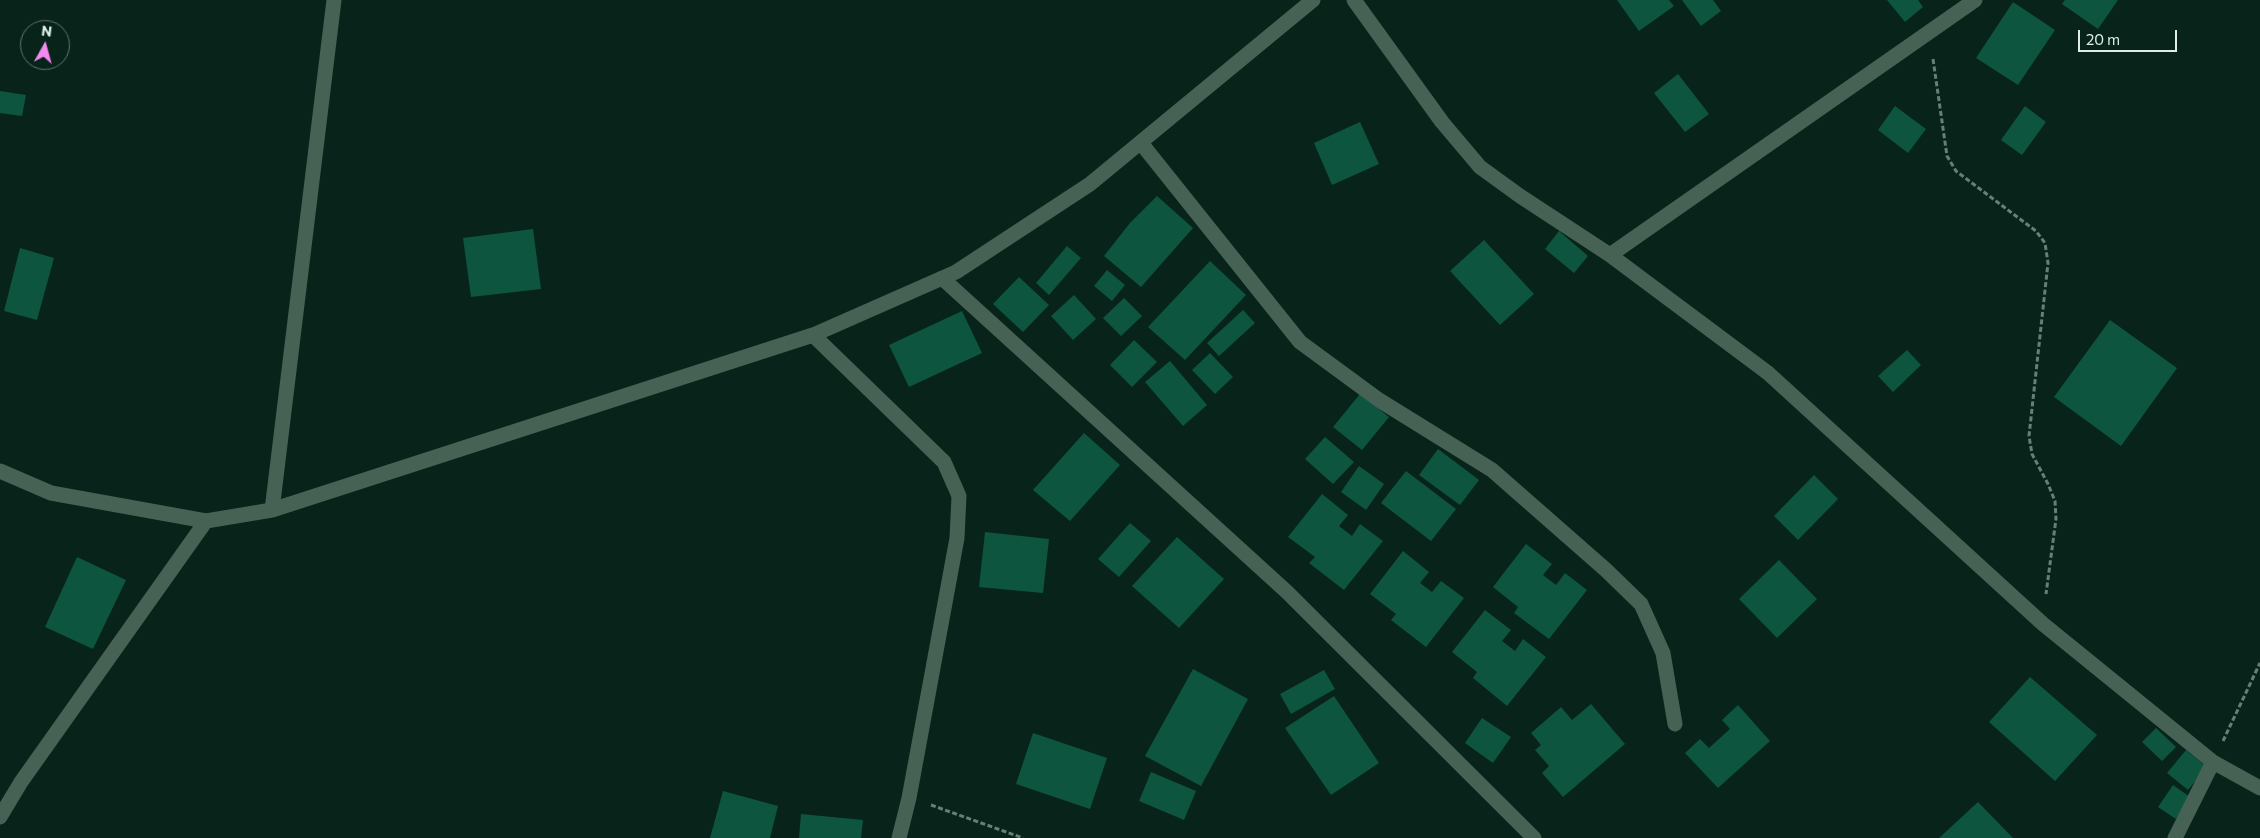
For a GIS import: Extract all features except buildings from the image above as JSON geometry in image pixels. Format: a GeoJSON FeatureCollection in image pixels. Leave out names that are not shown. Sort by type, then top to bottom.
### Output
{"type":"FeatureCollection","features":[{"type":"Feature","properties":{"kind":"street"},"geometry":{"type":"LineString","coordinates":[[272,510],[334,0]]}},
{"type":"Feature","properties":{"kind":"street"},"geometry":{"type":"LineString","coordinates":[[0,471],[51,493],[206,521],[272,510],[813,335],[956,272],[1090,184],[1313,0]]}},
{"type":"Feature","properties":{"kind":"street"},"geometry":{"type":"LineString","coordinates":[[1354,0],[1442,122],[1480,167],[1520,196],[1610,255],[1768,373],[2043,624],[2213,762],[2260,788]]}},
{"type":"Feature","properties":{"kind":"street"},"geometry":{"type":"LineString","coordinates":[[1610,255],[1975,0]]}},
{"type":"Feature","properties":{"kind":"street"},"geometry":{"type":"LineString","coordinates":[[1141,143],[1300,342],[1379,400],[1492,470],[1606,570],[1641,604],[1663,653],[1676,724]]}},
{"type":"Feature","properties":{"kind":"street"},"geometry":{"type":"LineString","coordinates":[[942,278],[1287,592],[1534,838]]}},
{"type":"Feature","properties":{"kind":"street"},"geometry":{"type":"LineString","coordinates":[[813,335],[944,462],[959,496],[957,538],[909,798],[899,838]]}},
{"type":"Feature","properties":{"kind":"street"},"geometry":{"type":"LineString","coordinates":[[0,817],[21,782],[206,521]]}},
{"type":"Feature","properties":{"kind":"street"},"geometry":{"type":"LineString","coordinates":[[2174,838],[2213,762]]}},
{"type":"Feature","properties":{"kind":"path"},"geometry":{"type":"LineString","coordinates":[[1930,32],[1947,156],[1956,172],[2036,231],[2045,243],[2048,263],[2029,436],[2032,454],[2048,484],[2054,501],[2056,519],[2043,624]]}},
{"type":"Feature","properties":{"kind":"path"},"geometry":{"type":"LineString","coordinates":[[2213,762],[2260,663]]}},
{"type":"Feature","properties":{"kind":"path"},"geometry":{"type":"LineString","coordinates":[[909,798],[1023,838]]}}]}
